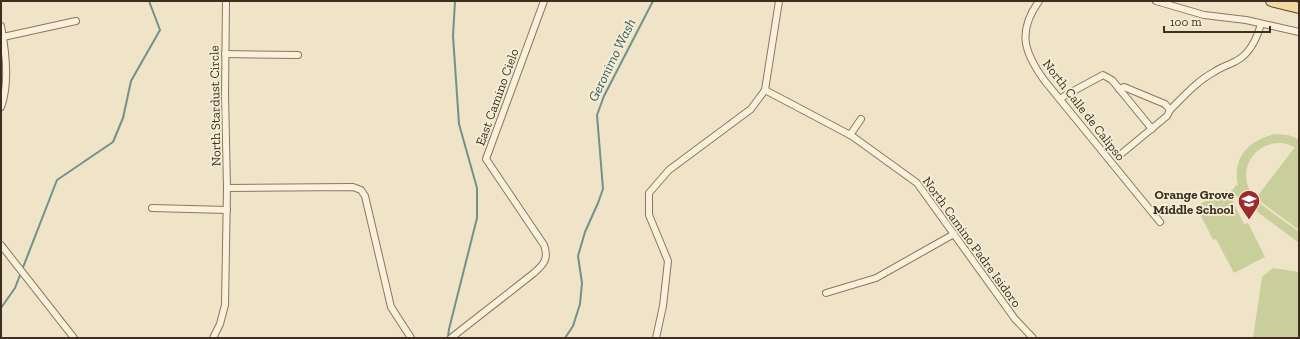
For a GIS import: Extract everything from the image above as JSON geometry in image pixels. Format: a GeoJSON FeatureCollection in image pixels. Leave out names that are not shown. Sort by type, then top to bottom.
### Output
{"type":"FeatureCollection","features":[{"type":"Feature","properties":{"kind":"main road"},"geometry":{"type":"LineString","coordinates":[[1271,1],[1299,8]]}},
{"type":"Feature","properties":{"kind":"street","name":"North Stardust Circle"},"geometry":{"type":"LineString","coordinates":[[213,338],[220,324],[225,305],[227,210],[225,54],[226,1]]}},
{"type":"Feature","properties":{"kind":"street","name":"East Camino Cielo"},"geometry":{"type":"LineString","coordinates":[[451,338],[534,273],[541,267],[547,256],[544,245],[486,159],[544,1]]}},
{"type":"Feature","properties":{"kind":"street"},"geometry":{"type":"LineString","coordinates":[[656,338],[663,306],[668,261],[649,215],[649,192],[668,170],[751,109],[765,90],[778,1]]}},
{"type":"Feature","properties":{"kind":"street","name":"North Calle de Calipso"},"geometry":{"type":"LineString","coordinates":[[1039,1],[1034,8],[1027,26],[1025,41],[1032,63],[1160,222]]}},
{"type":"Feature","properties":{"kind":"street"},"geometry":{"type":"LineString","coordinates":[[1156,1],[1204,14],[1246,20],[1299,32]]}},
{"type":"Feature","properties":{"kind":"street"},"geometry":{"type":"LineString","coordinates":[[3,37],[76,21]]}},
{"type":"Feature","properties":{"kind":"street"},"geometry":{"type":"LineString","coordinates":[[1121,154],[1167,116],[1170,110],[1201,81],[1214,71],[1238,60],[1246,53],[1252,45],[1261,24]]}},
{"type":"Feature","properties":{"kind":"street"},"geometry":{"type":"LineString","coordinates":[[1,26],[6,72],[5,96],[1,108]]}},
{"type":"Feature","properties":{"kind":"street"},"geometry":{"type":"LineString","coordinates":[[225,54],[298,55]]}},
{"type":"Feature","properties":{"kind":"street"},"geometry":{"type":"LineString","coordinates":[[1060,99],[1103,75],[1112,80],[1152,128]]}},
{"type":"Feature","properties":{"kind":"street"},"geometry":{"type":"LineString","coordinates":[[1119,89],[1124,87],[1165,104],[1170,110]]}},
{"type":"Feature","properties":{"kind":"street","name":"North Camino Padre Isidoro"},"geometry":{"type":"LineString","coordinates":[[765,90],[850,135],[918,183],[1015,318],[1033,338]]}},
{"type":"Feature","properties":{"kind":"street"},"geometry":{"type":"LineString","coordinates":[[850,135],[861,119]]}},
{"type":"Feature","properties":{"kind":"street"},"geometry":{"type":"LineString","coordinates":[[227,188],[353,187],[361,190],[365,196],[391,307],[411,338]]}},
{"type":"Feature","properties":{"kind":"street"},"geometry":{"type":"LineString","coordinates":[[152,208],[227,210]]}},
{"type":"Feature","properties":{"kind":"street"},"geometry":{"type":"LineString","coordinates":[[826,293],[876,278],[954,234]]}},
{"type":"Feature","properties":{"kind":"street"},"geometry":{"type":"LineString","coordinates":[[1,245],[74,338]]}},
{"type":"Feature","properties":{"kind":"green space"},"geometry":{"type":"Polygon","coordinates":[[[1275,134],[1288,135],[1299,139],[1299,150],[1288,144],[1277,143],[1267,145],[1251,158],[1247,168],[1246,179],[1250,191],[1258,201],[1299,232],[1299,243],[1231,192],[1236,185],[1238,186],[1238,166],[1244,151],[1257,141],[1275,134]]]}},
{"type":"Feature","properties":{"kind":"green space"},"geometry":{"type":"Polygon","coordinates":[[[1295,147],[1299,150],[1299,230],[1256,198],[1295,147]]]}},
{"type":"Feature","properties":{"kind":"green space"},"geometry":{"type":"Polygon","coordinates":[[[1227,190],[1244,224],[1248,223],[1265,257],[1234,273],[1216,239],[1213,240],[1196,206],[1227,190]]]}},
{"type":"Feature","properties":{"kind":"green space"},"geometry":{"type":"Polygon","coordinates":[[[1273,268],[1299,272],[1299,338],[1253,338],[1262,277],[1273,268]]]}},
{"type":"Feature","properties":{"kind":"waterway"},"geometry":{"type":"LineString","coordinates":[[1,308],[15,288],[57,180],[113,142],[123,118],[131,81],[160,30],[149,1]]}},
{"type":"Feature","properties":{"kind":"waterway"},"geometry":{"type":"LineString","coordinates":[[448,337],[477,218],[477,188],[459,124],[453,36],[455,1]]}},
{"type":"Feature","properties":{"kind":"waterway","name":"Geronimo Wash"},"geometry":{"type":"LineString","coordinates":[[565,338],[573,326],[580,304],[582,283],[578,256],[585,232],[603,189],[597,115],[604,96],[653,1]]}},
{"type":"Feature","properties":{"kind":"place","name":"Orange Grove Middle School"},"geometry":{"type":"Point","coordinates":[1249,220]}}]}
